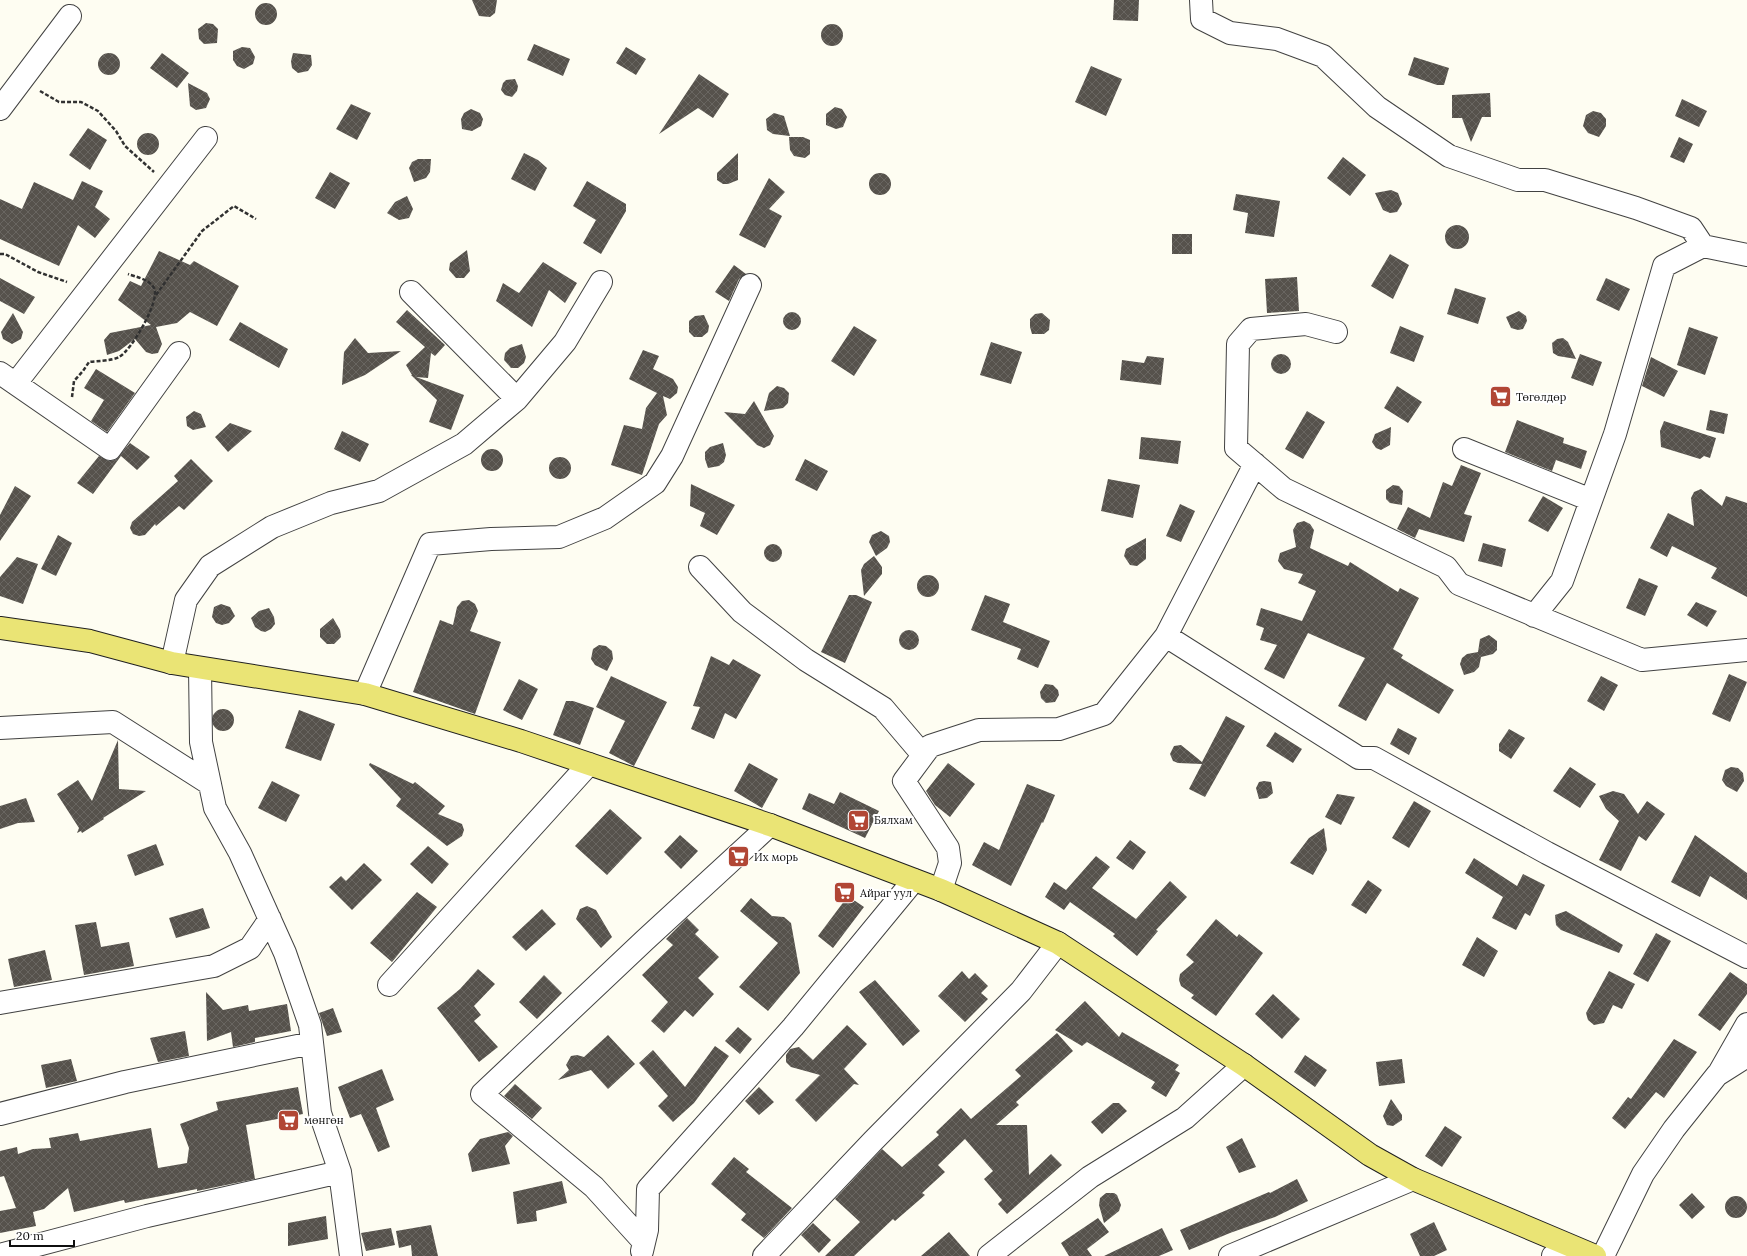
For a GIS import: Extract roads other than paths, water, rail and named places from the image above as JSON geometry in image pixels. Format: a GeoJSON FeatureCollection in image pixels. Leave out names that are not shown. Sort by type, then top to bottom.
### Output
{"type":"FeatureCollection","features":[{"type":"Feature","properties":{"kind":"main road"},"geometry":{"type":"LineString","coordinates":[[0,628],[90,641],[172,663],[365,694],[521,741],[770,825],[941,890],[1058,942],[1244,1065],[1370,1155],[1413,1178],[1560,1250],[1595,1256]]}},
{"type":"Feature","properties":{"kind":"street"},"geometry":{"type":"LineString","coordinates":[[1200,0],[1202,19],[1230,33],[1276,39],[1323,56],[1377,107],[1449,156],[1518,180],[1544,180],[1636,208],[1691,228],[1703,246]]}},
{"type":"Feature","properties":{"kind":"street"},"geometry":{"type":"LineString","coordinates":[[0,109],[70,16]]}},
{"type":"Feature","properties":{"kind":"street"},"geometry":{"type":"LineString","coordinates":[[179,353],[110,449],[8,378],[86,294],[206,138]]}},
{"type":"Feature","properties":{"kind":"street"},"geometry":{"type":"LineString","coordinates":[[1534,616],[1562,581],[1615,434],[1664,266],[1703,246],[1747,255]]}},
{"type":"Feature","properties":{"kind":"street"},"geometry":{"type":"LineString","coordinates":[[172,663],[186,600],[210,566],[272,527],[331,504],[378,491],[464,444],[517,398],[565,342],[601,282]]}},
{"type":"Feature","properties":{"kind":"street"},"geometry":{"type":"LineString","coordinates":[[365,694],[430,544],[490,539],[559,538],[605,518],[655,483],[672,456],[750,285]]}},
{"type":"Feature","properties":{"kind":"street"},"geometry":{"type":"LineString","coordinates":[[411,292],[517,398]]}},
{"type":"Feature","properties":{"kind":"street"},"geometry":{"type":"LineString","coordinates":[[1336,332],[1306,324],[1251,329],[1238,344],[1236,448],[1284,489],[1446,567],[1459,584],[1642,660],[1747,650]]}},
{"type":"Feature","properties":{"kind":"street"},"geometry":{"type":"LineString","coordinates":[[1464,449],[1591,500]]}},
{"type":"Feature","properties":{"kind":"street"},"geometry":{"type":"LineString","coordinates":[[941,890],[950,863],[948,848],[904,781],[930,746],[979,730],[1060,729],[1104,714],[1166,636],[1255,464]]}},
{"type":"Feature","properties":{"kind":"street"},"geometry":{"type":"LineString","coordinates":[[700,567],[742,612],[806,660],[883,708],[923,756]]}},
{"type":"Feature","properties":{"kind":"street"},"geometry":{"type":"LineString","coordinates":[[1166,636],[1359,758],[1374,758],[1540,849],[1747,957]]}},
{"type":"Feature","properties":{"kind":"street"},"geometry":{"type":"LineString","coordinates":[[200,668],[201,742],[215,808],[240,853],[285,953],[310,1025],[320,1113],[340,1172],[351,1256]]}},
{"type":"Feature","properties":{"kind":"street"},"geometry":{"type":"LineString","coordinates":[[0,728],[113,722],[210,784]]}},
{"type":"Feature","properties":{"kind":"street"},"geometry":{"type":"LineString","coordinates":[[389,985],[589,764]]}},
{"type":"Feature","properties":{"kind":"street"},"geometry":{"type":"LineString","coordinates":[[642,1249],[594,1187],[482,1094],[644,940],[770,825]]}},
{"type":"Feature","properties":{"kind":"street"},"geometry":{"type":"LineString","coordinates":[[642,1249],[647,1230],[648,1189],[793,1027],[914,880]]}},
{"type":"Feature","properties":{"kind":"street"},"geometry":{"type":"LineString","coordinates":[[0,1003],[214,966],[250,948],[270,919]]}},
{"type":"Feature","properties":{"kind":"street"},"geometry":{"type":"LineString","coordinates":[[764,1256],[872,1142],[1021,991],[1058,942]]}},
{"type":"Feature","properties":{"kind":"street"},"geometry":{"type":"LineString","coordinates":[[1603,1256],[1643,1174],[1674,1129],[1717,1076],[1747,1024]]}},
{"type":"Feature","properties":{"kind":"street"},"geometry":{"type":"LineString","coordinates":[[0,1114],[125,1082],[312,1043]]}},
{"type":"Feature","properties":{"kind":"street"},"geometry":{"type":"LineString","coordinates":[[1717,1076],[1747,1056]]}},
{"type":"Feature","properties":{"kind":"street"},"geometry":{"type":"LineString","coordinates":[[989,1256],[1090,1177],[1185,1118],[1244,1065]]}},
{"type":"Feature","properties":{"kind":"street"},"geometry":{"type":"LineString","coordinates":[[0,1255],[147,1216],[340,1172]]}},
{"type":"Feature","properties":{"kind":"street"},"geometry":{"type":"LineString","coordinates":[[1230,1256],[1413,1178]]}},
{"type":"Feature","properties":{"kind":"place","name":"Төгөлдөр"},"geometry":{"type":"Point","coordinates":[1500,397]}},
{"type":"Feature","properties":{"kind":"place","name":"Бялхам"},"geometry":{"type":"Point","coordinates":[859,820]}},
{"type":"Feature","properties":{"kind":"place","name":"Их морь"},"geometry":{"type":"Point","coordinates":[738,857]}},
{"type":"Feature","properties":{"kind":"place","name":"Айраг уул"},"geometry":{"type":"Point","coordinates":[845,893]}},
{"type":"Feature","properties":{"kind":"place","name":"мөнгөн"},"geometry":{"type":"Point","coordinates":[289,1120]}}]}
